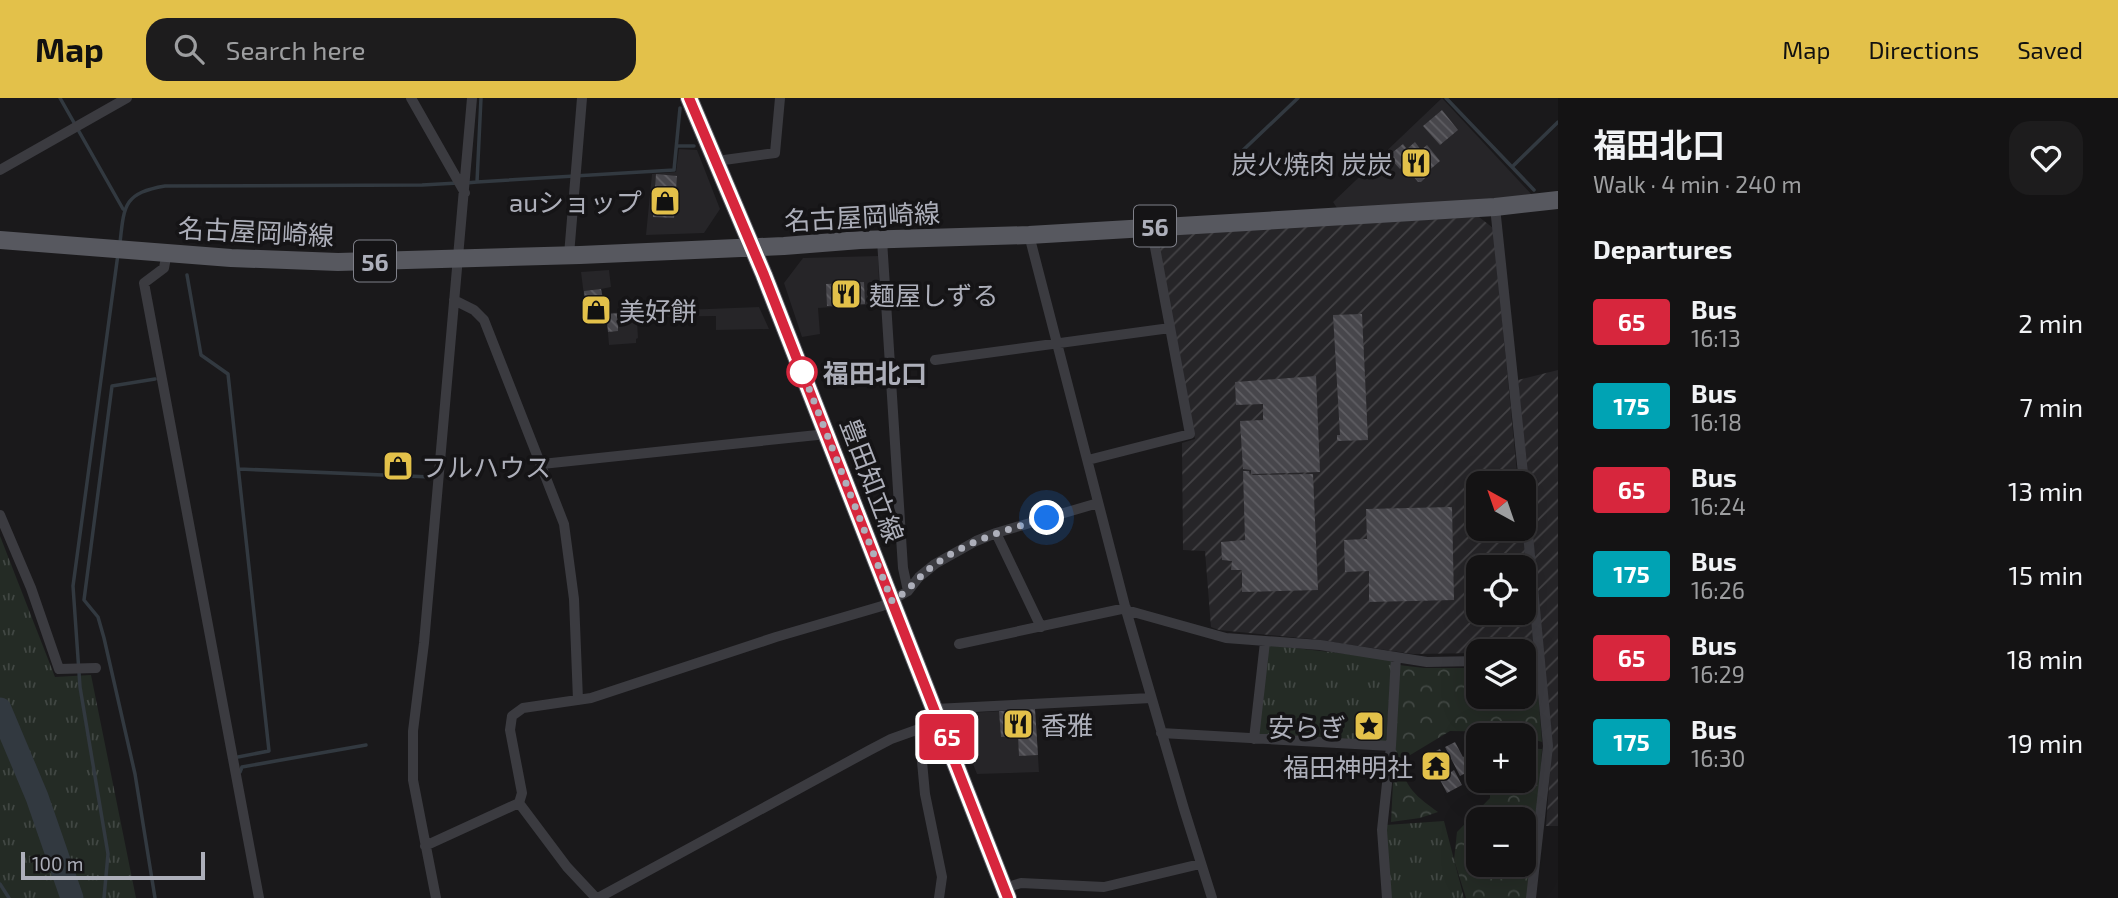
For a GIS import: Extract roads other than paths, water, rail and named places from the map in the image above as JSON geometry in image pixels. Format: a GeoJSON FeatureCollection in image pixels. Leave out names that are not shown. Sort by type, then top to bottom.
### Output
{"type":"FeatureCollection","features":[{"type":"Feature","properties":{"kind":"main road","name":"豊田知立線"},"geometry":{"type":"LineString","coordinates":[[689,98],[827,434],[1006,893]]}},
{"type":"Feature","properties":{"kind":"main road","name":"豊田知立線"},"geometry":{"type":"LineString","coordinates":[[702,98],[711,123],[717,161]]}},
{"type":"Feature","properties":{"kind":"main road","name":"名古屋岡崎線"},"geometry":{"type":"LineString","coordinates":[[0,240],[231,258],[338,262],[1029,235],[1495,208],[1558,200]]}},
{"type":"Feature","properties":{"kind":"street"},"geometry":{"type":"LineString","coordinates":[[0,170],[127,98]]}},
{"type":"Feature","properties":{"kind":"street"},"geometry":{"type":"LineString","coordinates":[[411,98],[465,193]]}},
{"type":"Feature","properties":{"kind":"street"},"geometry":{"type":"LineString","coordinates":[[436,898],[413,780],[413,731],[424,643],[472,98]]}},
{"type":"Feature","properties":{"kind":"street"},"geometry":{"type":"LineString","coordinates":[[569,255],[582,98]]}},
{"type":"Feature","properties":{"kind":"street"},"geometry":{"type":"LineString","coordinates":[[717,161],[775,153],[780,98]]}},
{"type":"Feature","properties":{"kind":"street"},"geometry":{"type":"LineString","coordinates":[[1495,208],[1523,471]]}},
{"type":"Feature","properties":{"kind":"street"},"geometry":{"type":"LineString","coordinates":[[1088,460],[1190,434],[1152,226]]}},
{"type":"Feature","properties":{"kind":"street"},"geometry":{"type":"LineString","coordinates":[[1029,235],[1126,609],[1212,898]]}},
{"type":"Feature","properties":{"kind":"street"},"geometry":{"type":"LineString","coordinates":[[882,240],[903,568],[908,592]]}},
{"type":"Feature","properties":{"kind":"street"},"geometry":{"type":"LineString","coordinates":[[167,252],[164,268],[144,283],[259,898]]}},
{"type":"Feature","properties":{"kind":"street"},"geometry":{"type":"LineString","coordinates":[[454,300],[474,310],[484,320],[564,524],[574,599],[578,700]]}},
{"type":"Feature","properties":{"kind":"street"},"geometry":{"type":"LineString","coordinates":[[935,360],[1170,328]]}},
{"type":"Feature","properties":{"kind":"street"},"geometry":{"type":"LineString","coordinates":[[542,464],[827,434]]}},
{"type":"Feature","properties":{"kind":"street"},"geometry":{"type":"LineString","coordinates":[[425,846],[519,803],[522,793],[510,730],[512,716],[523,708],[592,698],[892,601],[908,592],[919,577],[954,552],[996,533],[1098,503]]}},
{"type":"Feature","properties":{"kind":"street"},"geometry":{"type":"LineString","coordinates":[[0,515],[59,669],[93,667]]}},
{"type":"Feature","properties":{"kind":"street"},"geometry":{"type":"LineString","coordinates":[[996,533],[1041,627]]}},
{"type":"Feature","properties":{"kind":"street"},"geometry":{"type":"LineString","coordinates":[[1529,541],[1548,746],[1531,898]]}},
{"type":"Feature","properties":{"kind":"street"},"geometry":{"type":"LineString","coordinates":[[959,645],[1126,609],[1226,638],[1320,645],[1427,662],[1466,661]]}},
{"type":"Feature","properties":{"kind":"street"},"geometry":{"type":"LineString","coordinates":[[1254,739],[1265,642]]}},
{"type":"Feature","properties":{"kind":"street"},"geometry":{"type":"LineString","coordinates":[[1387,898],[1382,830],[1391,746],[1396,657]]}},
{"type":"Feature","properties":{"kind":"street"},"geometry":{"type":"LineString","coordinates":[[519,803],[567,867],[597,898],[852,759],[891,739],[919,729],[938,715],[1151,698]]}},
{"type":"Feature","properties":{"kind":"street"},"geometry":{"type":"LineString","coordinates":[[919,729],[925,794],[942,877],[939,898]]}},
{"type":"Feature","properties":{"kind":"street"},"geometry":{"type":"LineString","coordinates":[[1161,733],[1391,746]]}},
{"type":"Feature","properties":{"kind":"street"},"geometry":{"type":"LineString","coordinates":[[1006,893],[1021,883],[1104,887],[1200,864]]}},
{"type":"Feature","properties":{"kind":"waterway"},"geometry":{"type":"LineString","coordinates":[[60,98],[123,209]]}},
{"type":"Feature","properties":{"kind":"waterway"},"geometry":{"type":"LineString","coordinates":[[466,183],[477,182],[481,98]]}},
{"type":"Feature","properties":{"kind":"waterway"},"geometry":{"type":"LineString","coordinates":[[1239,154],[1298,98]]}},
{"type":"Feature","properties":{"kind":"waterway"},"geometry":{"type":"LineString","coordinates":[[1446,98],[1534,190]]}},
{"type":"Feature","properties":{"kind":"waterway"},"geometry":{"type":"LineString","coordinates":[[477,182],[674,170],[680,108]]}},
{"type":"Feature","properties":{"kind":"waterway"},"geometry":{"type":"LineString","coordinates":[[1512,167],[1558,122]]}},
{"type":"Feature","properties":{"kind":"waterway"},"geometry":{"type":"LineString","coordinates":[[677,146],[694,146]]}},
{"type":"Feature","properties":{"kind":"waterway"},"geometry":{"type":"LineString","coordinates":[[120,243],[125,210],[129,203],[141,193],[165,186],[458,183]]}},
{"type":"Feature","properties":{"kind":"waterway"},"geometry":{"type":"LineString","coordinates":[[104,898],[108,854],[80,687],[73,586],[118,254]]}},
{"type":"Feature","properties":{"kind":"waterway"},"geometry":{"type":"LineString","coordinates":[[187,275],[201,355],[228,374],[269,751],[238,757]]}},
{"type":"Feature","properties":{"kind":"waterway"},"geometry":{"type":"LineString","coordinates":[[155,379],[112,386],[84,600],[98,617],[104,638],[135,774],[155,898]]}},
{"type":"Feature","properties":{"kind":"waterway"},"geometry":{"type":"LineString","coordinates":[[239,469],[431,477]]}},
{"type":"Feature","properties":{"kind":"waterway"},"geometry":{"type":"LineString","coordinates":[[0,709],[37,797],[72,898]]}},
{"type":"Feature","properties":{"kind":"waterway"},"geometry":{"type":"LineString","coordinates":[[240,772],[242,767],[366,745]]}},
{"type":"Feature","properties":{"kind":"waterway"},"geometry":{"type":"LineString","coordinates":[[0,884],[9,898]]}},
{"type":"Feature","properties":{"kind":"place","name":"炭火焼肉 炭炭"},"geometry":{"type":"Point","coordinates":[1416,163]}},
{"type":"Feature","properties":{"kind":"place","name":"auショップ"},"geometry":{"type":"Point","coordinates":[665,201]}},
{"type":"Feature","properties":{"kind":"place","name":"麺屋しずる"},"geometry":{"type":"Point","coordinates":[846,294]}},
{"type":"Feature","properties":{"kind":"place","name":"美好餅"},"geometry":{"type":"Point","coordinates":[596,310]}},
{"type":"Feature","properties":{"kind":"place","name":"福田北口"},"geometry":{"type":"Point","coordinates":[802,372]}},
{"type":"Feature","properties":{"kind":"place","name":"フルハウス"},"geometry":{"type":"Point","coordinates":[398,466]}},
{"type":"Feature","properties":{"kind":"place","name":"香雅"},"geometry":{"type":"Point","coordinates":[1018,724]}},
{"type":"Feature","properties":{"kind":"place","name":"安らぎ"},"geometry":{"type":"Point","coordinates":[1369,726]}},
{"type":"Feature","properties":{"kind":"place","name":"福田神明社"},"geometry":{"type":"Point","coordinates":[1436,766]}}]}
